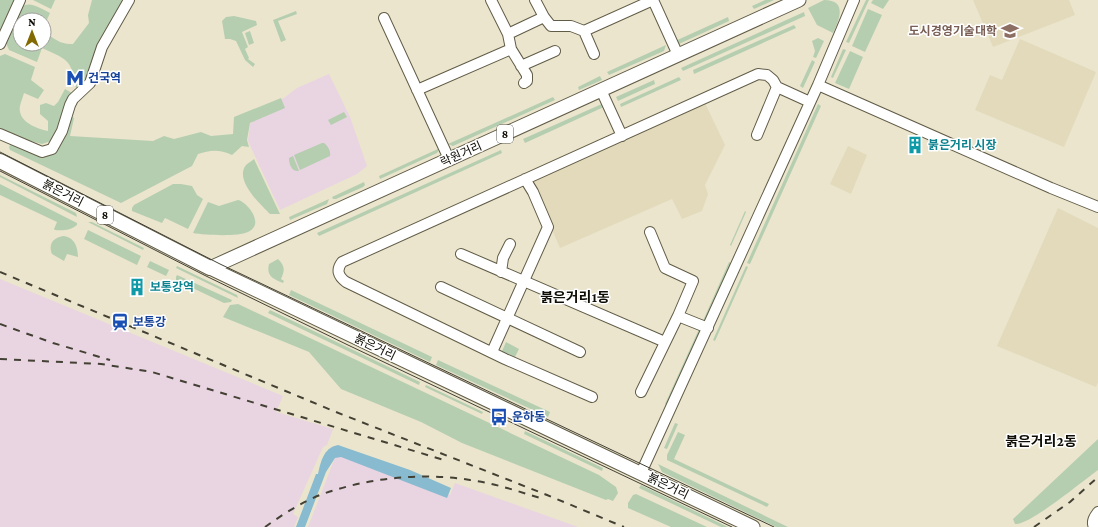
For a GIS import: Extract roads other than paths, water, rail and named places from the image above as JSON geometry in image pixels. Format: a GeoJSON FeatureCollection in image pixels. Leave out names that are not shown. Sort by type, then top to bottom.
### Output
{"type":"FeatureCollection","features":[{"type":"Feature","properties":{"kind":"highway","name":"붉은거리"},"geometry":{"type":"LineString","coordinates":[[0,161],[210,268]]}},
{"type":"Feature","properties":{"kind":"main road","name":"락원거리"},"geometry":{"type":"LineString","coordinates":[[210,268],[799,0]]}},
{"type":"Feature","properties":{"kind":"main road","name":"붉은거리"},"geometry":{"type":"LineString","coordinates":[[210,268],[753,527]]}},
{"type":"Feature","properties":{"kind":"street"},"geometry":{"type":"LineString","coordinates":[[0,44],[20,0]]}},
{"type":"Feature","properties":{"kind":"street"},"geometry":{"type":"LineString","coordinates":[[0,134],[42,152],[52,149],[62,131],[70,105],[90,82],[102,47],[129,0]]}},
{"type":"Feature","properties":{"kind":"street"},"geometry":{"type":"LineString","coordinates":[[491,0],[508,34],[511,49],[526,75],[527,81],[524,83]]}},
{"type":"Feature","properties":{"kind":"street"},"geometry":{"type":"LineString","coordinates":[[535,0],[551,26],[571,26],[584,31],[653,0],[678,55]]}},
{"type":"Feature","properties":{"kind":"street"},"geometry":{"type":"LineString","coordinates":[[641,473],[818,85],[854,0]]}},
{"type":"Feature","properties":{"kind":"street"},"geometry":{"type":"LineString","coordinates":[[508,34],[544,16]]}},
{"type":"Feature","properties":{"kind":"street"},"geometry":{"type":"LineString","coordinates":[[384,18],[449,159]]}},
{"type":"Feature","properties":{"kind":"street"},"geometry":{"type":"LineString","coordinates":[[584,31],[594,54]]}},
{"type":"Feature","properties":{"kind":"street"},"geometry":{"type":"LineString","coordinates":[[417,90],[511,49]]}},
{"type":"Feature","properties":{"kind":"street"},"geometry":{"type":"LineString","coordinates":[[521,66],[555,51]]}},
{"type":"Feature","properties":{"kind":"street"},"geometry":{"type":"LineString","coordinates":[[592,397],[492,352],[346,282],[340,277],[338,272],[339,266],[342,262],[758,74],[767,75],[773,80],[777,87],[810,102]]}},
{"type":"Feature","properties":{"kind":"street"},"geometry":{"type":"LineString","coordinates":[[818,85],[1051,188],[1098,207]]}},
{"type":"Feature","properties":{"kind":"street"},"geometry":{"type":"LineString","coordinates":[[757,135],[777,87]]}},
{"type":"Feature","properties":{"kind":"street"},"geometry":{"type":"LineString","coordinates":[[601,90],[622,136]]}},
{"type":"Feature","properties":{"kind":"street"},"geometry":{"type":"LineString","coordinates":[[492,352],[548,227],[533,192],[525,179]]}},
{"type":"Feature","properties":{"kind":"street"},"geometry":{"type":"LineString","coordinates":[[641,392],[693,282],[665,268],[650,232]]}},
{"type":"Feature","properties":{"kind":"street"},"geometry":{"type":"LineString","coordinates":[[502,272],[503,258],[510,244]]}},
{"type":"Feature","properties":{"kind":"street"},"geometry":{"type":"LineString","coordinates":[[461,254],[665,342]]}},
{"type":"Feature","properties":{"kind":"street"},"geometry":{"type":"LineString","coordinates":[[441,287],[580,352]]}},
{"type":"Feature","properties":{"kind":"street"},"geometry":{"type":"LineString","coordinates":[[678,316],[708,328]]}},
{"type":"Feature","properties":{"kind":"street"},"geometry":{"type":"LineString","coordinates":[[1094,527],[1094,518],[1098,512]]}},
{"type":"Feature","properties":{"kind":"water"},"geometry":{"type":"Polygon","coordinates":[[[338,445],[410,470],[451,488],[447,498],[341,457],[335,458],[326,472],[305,527],[296,527],[326,452],[338,445]]]}},
{"type":"Feature","properties":{"kind":"tram line"},"geometry":{"type":"LineString","coordinates":[[0,152],[220,264],[774,527]]}},
{"type":"Feature","properties":{"kind":"tram line"},"geometry":{"type":"LineString","coordinates":[[0,171],[206,276],[732,527]]}},
{"type":"Feature","properties":{"kind":"railway"},"geometry":{"type":"LineString","coordinates":[[0,272],[336,412],[624,527]]}},
{"type":"Feature","properties":{"kind":"railway"},"geometry":{"type":"LineString","coordinates":[[0,324],[53,343],[110,360]]}},
{"type":"Feature","properties":{"kind":"railway"},"geometry":{"type":"LineString","coordinates":[[0,359],[101,364],[152,372],[444,460]]}},
{"type":"Feature","properties":{"kind":"railway"},"geometry":{"type":"LineString","coordinates":[[265,527],[291,510],[320,495],[356,484],[394,478],[433,477],[479,481],[540,498]]}},
{"type":"Feature","properties":{"kind":"railway"},"geometry":{"type":"LineString","coordinates":[[1034,527],[1070,502],[1098,477]]}},
{"type":"Feature","properties":{"kind":"place","name":"도시경영기술대학"},"geometry":{"type":"Point","coordinates":[1010,31]}},
{"type":"Feature","properties":{"kind":"place","name":"건국역"},"geometry":{"type":"Point","coordinates":[75,78]}},
{"type":"Feature","properties":{"kind":"place","name":"붉은거리 시장"},"geometry":{"type":"Point","coordinates":[915,145]}},
{"type":"Feature","properties":{"kind":"place","name":"보통강역"},"geometry":{"type":"Point","coordinates":[137,287]}},
{"type":"Feature","properties":{"kind":"place","name":"보통강"},"geometry":{"type":"Point","coordinates":[120,322]}},
{"type":"Feature","properties":{"kind":"place","name":"운하동"},"geometry":{"type":"Point","coordinates":[499,417]}},
{"type":"Feature","properties":{"kind":"district","name":"붉은거리1동"},"geometry":{"type":"Point","coordinates":[575,297]}},
{"type":"Feature","properties":{"kind":"district","name":"붉은거리2동"},"geometry":{"type":"Point","coordinates":[1041,441]}}]}
